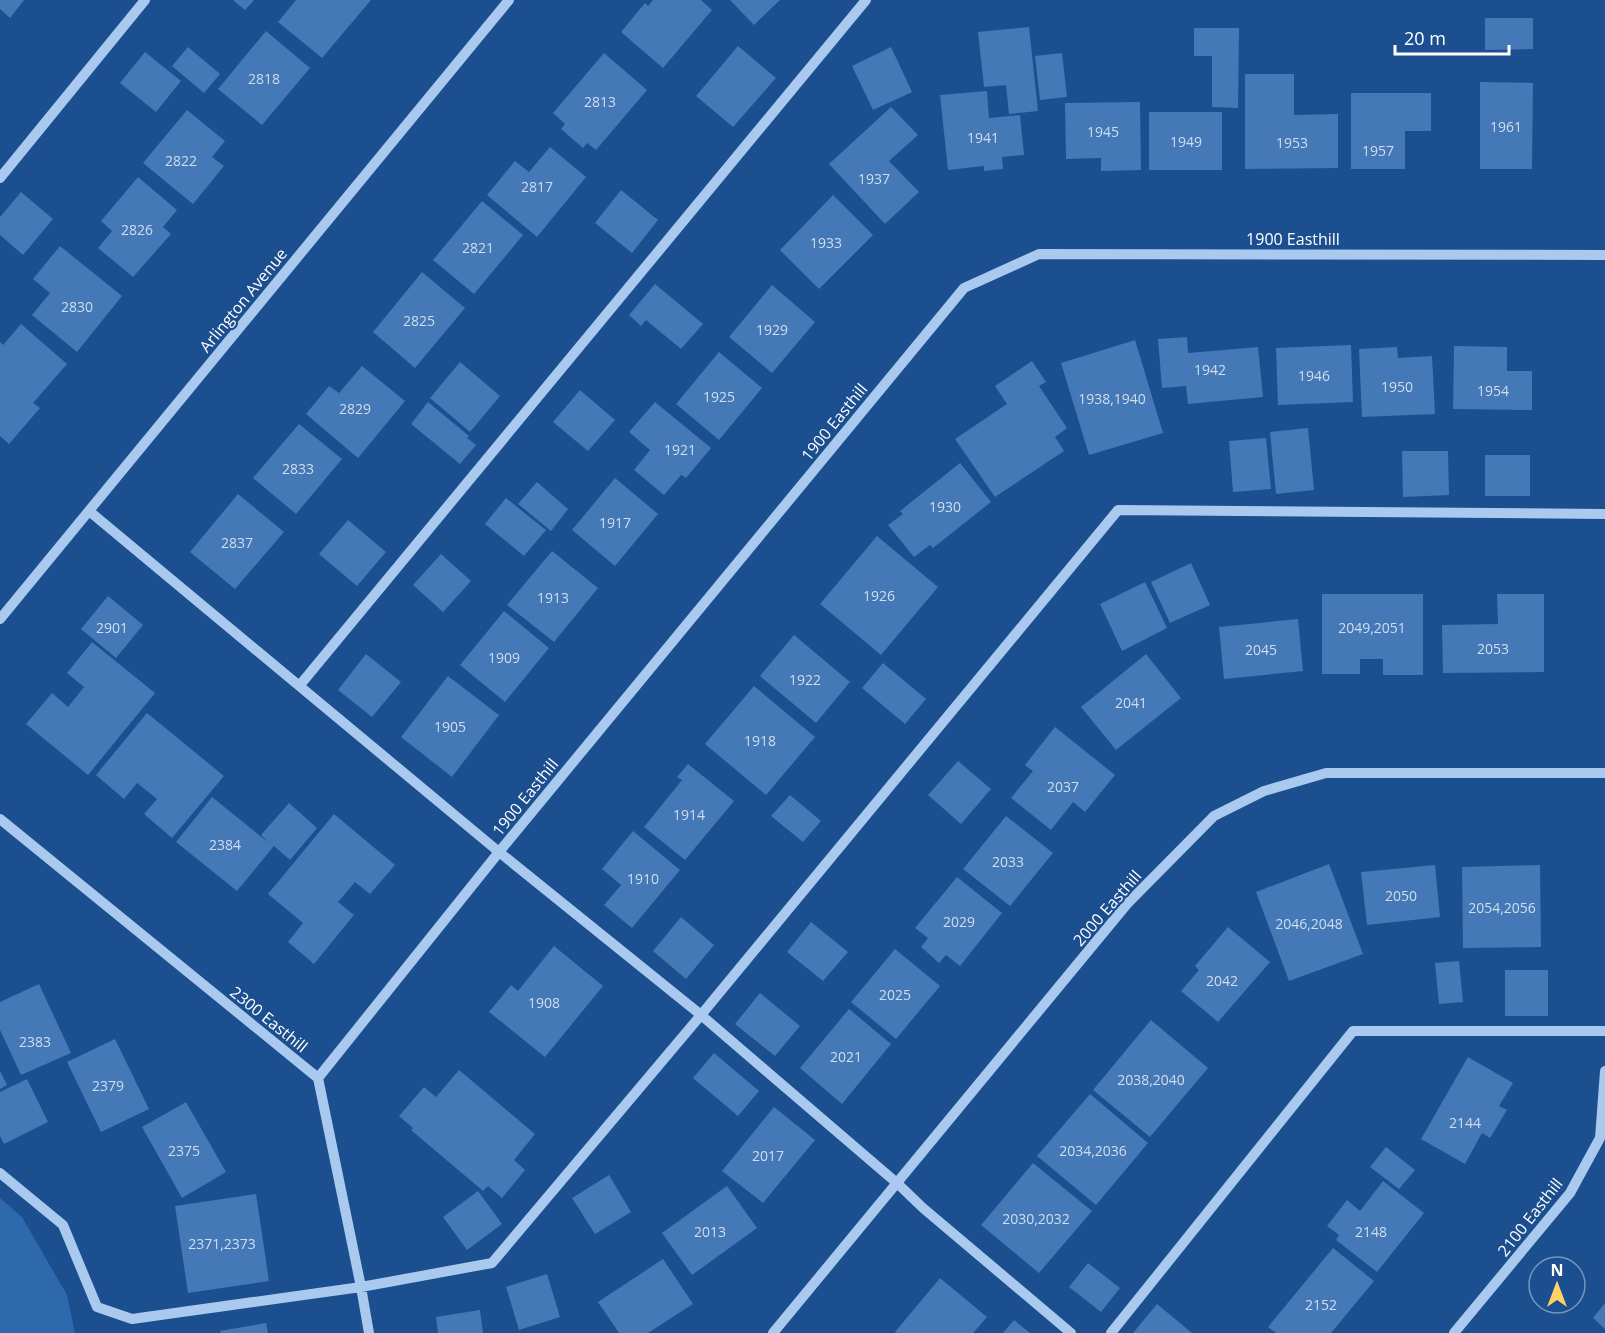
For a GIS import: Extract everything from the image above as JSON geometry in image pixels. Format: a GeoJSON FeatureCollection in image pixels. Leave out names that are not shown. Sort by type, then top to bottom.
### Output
{"type":"FeatureCollection","features":[{"type":"Feature","properties":{"kind":"street"},"geometry":{"type":"LineString","coordinates":[[0,178],[145,0]]}},
{"type":"Feature","properties":{"kind":"street","name":"Arlington Avenue"},"geometry":{"type":"LineString","coordinates":[[0,619],[509,0]]}},
{"type":"Feature","properties":{"kind":"street"},"geometry":{"type":"LineString","coordinates":[[300,685],[866,0]]}},
{"type":"Feature","properties":{"kind":"street","name":"1900 Easthill"},"geometry":{"type":"LineString","coordinates":[[318,1078],[499,852],[964,288],[1039,254],[1605,255]]}},
{"type":"Feature","properties":{"kind":"street"},"geometry":{"type":"LineString","coordinates":[[0,1173],[63,1225],[97,1307],[132,1319],[361,1287],[492,1263],[701,1016],[1118,510],[1605,514]]}},
{"type":"Feature","properties":{"kind":"street"},"geometry":{"type":"LineString","coordinates":[[89,511],[499,852],[701,1016],[1071,1333]]}},
{"type":"Feature","properties":{"kind":"street","name":"2000 Easthill"},"geometry":{"type":"LineString","coordinates":[[773,1333],[1127,904],[1214,816],[1264,791],[1326,773],[1605,773]]}},
{"type":"Feature","properties":{"kind":"street","name":"2300 Easthill"},"geometry":{"type":"LineString","coordinates":[[0,819],[318,1078]]}},
{"type":"Feature","properties":{"kind":"street"},"geometry":{"type":"LineString","coordinates":[[1111,1333],[1353,1031],[1605,1031]]}},
{"type":"Feature","properties":{"kind":"street","name":"2100 Easthill"},"geometry":{"type":"LineString","coordinates":[[1454,1333],[1570,1192],[1600,1138],[1605,1071]]}},
{"type":"Feature","properties":{"kind":"street"},"geometry":{"type":"LineString","coordinates":[[318,1078],[369,1333]]}},
{"type":"Feature","properties":{"kind":"shaded area"},"geometry":{"type":"Polygon","coordinates":[[[0,1198],[22,1217],[67,1295],[75,1333],[0,1333],[0,1198]]]}},
{"type":"Feature","properties":{"kind":"building"},"geometry":{"type":"Polygon","coordinates":[[[0,0],[24,0],[10,18],[0,9],[0,0]]]}},
{"type":"Feature","properties":{"kind":"building"},"geometry":{"type":"Polygon","coordinates":[[[233,0],[254,0],[245,10],[233,0]]]}},
{"type":"Feature","properties":{"kind":"building"},"geometry":{"type":"Polygon","coordinates":[[[296,0],[371,0],[322,58],[278,22],[296,0]]]}},
{"type":"Feature","properties":{"kind":"building"},"geometry":{"type":"Polygon","coordinates":[[[653,0],[701,0],[712,10],[663,68],[621,32],[645,3],[648,6],[653,0]]]}},
{"type":"Feature","properties":{"kind":"building"},"geometry":{"type":"Polygon","coordinates":[[[730,0],[780,0],[754,25],[730,0]]]}},
{"type":"Feature","properties":{"kind":"building"},"geometry":{"type":"Polygon","coordinates":[[[1485,18],[1533,18],[1533,49],[1485,50],[1485,18]]]}},
{"type":"Feature","properties":{"kind":"building"},"geometry":{"type":"Polygon","coordinates":[[[1029,27],[1038,111],[1009,114],[1006,85],[984,87],[978,32],[1029,27]]]}},
{"type":"Feature","properties":{"kind":"building"},"geometry":{"type":"Polygon","coordinates":[[[1194,28],[1239,28],[1238,108],[1212,107],[1212,56],[1194,56],[1194,28]]]}},
{"type":"Feature","properties":{"kind":"building"},"geometry":{"type":"Polygon","coordinates":[[[266,31],[310,68],[262,125],[218,89],[266,31]]]}},
{"type":"Feature","properties":{"kind":"building"},"geometry":{"type":"Polygon","coordinates":[[[738,46],[776,78],[733,127],[696,96],[738,46]]]}},
{"type":"Feature","properties":{"kind":"building"},"geometry":{"type":"Polygon","coordinates":[[[188,47],[220,74],[204,93],[172,66],[188,47]]]}},
{"type":"Feature","properties":{"kind":"building"},"geometry":{"type":"Polygon","coordinates":[[[891,47],[912,92],[873,110],[852,66],[891,47]]]}},
{"type":"Feature","properties":{"kind":"building"},"geometry":{"type":"Polygon","coordinates":[[[145,52],[181,81],[156,112],[120,83],[145,52]]]}},
{"type":"Feature","properties":{"kind":"building"},"geometry":{"type":"Polygon","coordinates":[[[604,53],[647,90],[596,150],[587,143],[583,148],[561,129],[565,124],[553,113],[604,53]]]}},
{"type":"Feature","properties":{"kind":"building"},"geometry":{"type":"Polygon","coordinates":[[[1062,53],[1067,97],[1040,100],[1035,56],[1062,53]]]}},
{"type":"Feature","properties":{"kind":"building"},"geometry":{"type":"Polygon","coordinates":[[[1245,74],[1294,74],[1294,115],[1338,114],[1338,168],[1245,169],[1245,74]]]}},
{"type":"Feature","properties":{"kind":"building"},"geometry":{"type":"Polygon","coordinates":[[[1480,82],[1533,83],[1532,169],[1480,169],[1480,82]]]}},
{"type":"Feature","properties":{"kind":"building"},"geometry":{"type":"Polygon","coordinates":[[[987,91],[989,118],[1020,115],[1024,155],[1002,157],[1003,169],[984,171],[984,166],[948,170],[940,95],[987,91]]]}},
{"type":"Feature","properties":{"kind":"building"},"geometry":{"type":"Polygon","coordinates":[[[1351,93],[1431,93],[1431,131],[1405,131],[1405,169],[1351,169],[1351,93]]]}},
{"type":"Feature","properties":{"kind":"building"},"geometry":{"type":"Polygon","coordinates":[[[1140,102],[1141,170],[1101,171],[1101,158],[1066,159],[1065,103],[1140,102]]]}},
{"type":"Feature","properties":{"kind":"building"},"geometry":{"type":"Polygon","coordinates":[[[891,107],[918,135],[889,161],[919,192],[885,224],[829,164],[891,107]]]}},
{"type":"Feature","properties":{"kind":"building"},"geometry":{"type":"Polygon","coordinates":[[[187,110],[225,141],[212,157],[224,166],[193,204],[143,163],[187,110]]]}},
{"type":"Feature","properties":{"kind":"building"},"geometry":{"type":"Polygon","coordinates":[[[1149,112],[1222,112],[1222,170],[1149,170],[1149,112]]]}},
{"type":"Feature","properties":{"kind":"building"},"geometry":{"type":"Polygon","coordinates":[[[550,147],[586,177],[537,237],[487,195],[515,161],[529,172],[550,147]]]}},
{"type":"Feature","properties":{"kind":"building"},"geometry":{"type":"Polygon","coordinates":[[[138,177],[177,210],[163,227],[171,234],[133,277],[98,248],[112,231],[101,221],[138,177]]]}},
{"type":"Feature","properties":{"kind":"building"},"geometry":{"type":"Polygon","coordinates":[[[621,190],[658,220],[632,253],[595,223],[621,190]]]}},
{"type":"Feature","properties":{"kind":"building"},"geometry":{"type":"Polygon","coordinates":[[[21,192],[53,219],[23,255],[0,235],[0,217],[21,192]]]}},
{"type":"Feature","properties":{"kind":"building"},"geometry":{"type":"Polygon","coordinates":[[[833,195],[873,235],[819,289],[780,250],[833,195]]]}},
{"type":"Feature","properties":{"kind":"building"},"geometry":{"type":"Polygon","coordinates":[[[482,201],[523,235],[474,294],[433,260],[482,201]]]}},
{"type":"Feature","properties":{"kind":"building"},"geometry":{"type":"Polygon","coordinates":[[[60,246],[122,296],[77,352],[32,315],[50,293],[33,279],[60,246]]]}},
{"type":"Feature","properties":{"kind":"building"},"geometry":{"type":"Polygon","coordinates":[[[422,272],[465,308],[415,368],[373,332],[422,272]]]}},
{"type":"Feature","properties":{"kind":"building"},"geometry":{"type":"Polygon","coordinates":[[[655,284],[703,324],[681,349],[646,320],[641,326],[629,315],[655,284]]]}},
{"type":"Feature","properties":{"kind":"building"},"geometry":{"type":"Polygon","coordinates":[[[772,285],[815,322],[772,373],[729,337],[772,285]]]}},
{"type":"Feature","properties":{"kind":"building"},"geometry":{"type":"Polygon","coordinates":[[[21,324],[67,364],[33,403],[40,408],[9,444],[0,436],[0,342],[3,345],[21,324]]]}},
{"type":"Feature","properties":{"kind":"building"},"geometry":{"type":"Polygon","coordinates":[[[1187,337],[1188,353],[1258,347],[1263,397],[1188,404],[1186,386],[1162,388],[1158,339],[1187,337]]]}},
{"type":"Feature","properties":{"kind":"building"},"geometry":{"type":"Polygon","coordinates":[[[1135,340],[1163,433],[1089,455],[1061,363],[1135,340]]]}},
{"type":"Feature","properties":{"kind":"building"},"geometry":{"type":"Polygon","coordinates":[[[1351,345],[1353,402],[1278,405],[1276,348],[1351,345]]]}},
{"type":"Feature","properties":{"kind":"building"},"geometry":{"type":"Polygon","coordinates":[[[1454,346],[1507,347],[1507,371],[1532,371],[1532,410],[1453,409],[1454,346]]]}},
{"type":"Feature","properties":{"kind":"building"},"geometry":{"type":"Polygon","coordinates":[[[1397,347],[1398,358],[1432,356],[1435,414],[1362,417],[1359,349],[1397,347]]]}},
{"type":"Feature","properties":{"kind":"building"},"geometry":{"type":"Polygon","coordinates":[[[719,352],[762,388],[719,440],[676,404],[719,352]]]}},
{"type":"Feature","properties":{"kind":"building"},"geometry":{"type":"Polygon","coordinates":[[[1032,361],[1046,382],[1039,386],[1067,428],[1055,437],[1064,451],[995,497],[955,439],[1007,404],[995,386],[1032,361]]]}},
{"type":"Feature","properties":{"kind":"building"},"geometry":{"type":"Polygon","coordinates":[[[460,362],[500,396],[470,432],[430,398],[460,362]]]}},
{"type":"Feature","properties":{"kind":"building"},"geometry":{"type":"Polygon","coordinates":[[[362,366],[405,401],[358,458],[306,414],[329,386],[339,393],[362,366]]]}},
{"type":"Feature","properties":{"kind":"building"},"geometry":{"type":"Polygon","coordinates":[[[580,390],[615,420],[588,451],[553,422],[580,390]]]}},
{"type":"Feature","properties":{"kind":"building"},"geometry":{"type":"Polygon","coordinates":[[[428,402],[469,436],[467,438],[476,445],[460,464],[411,424],[428,402]]]}},
{"type":"Feature","properties":{"kind":"building"},"geometry":{"type":"Polygon","coordinates":[[[655,402],[711,448],[686,478],[681,475],[664,495],[634,470],[650,450],[629,432],[655,402]]]}},
{"type":"Feature","properties":{"kind":"building"},"geometry":{"type":"Polygon","coordinates":[[[299,424],[342,459],[296,514],[253,478],[299,424]]]}},
{"type":"Feature","properties":{"kind":"building"},"geometry":{"type":"Polygon","coordinates":[[[1308,428],[1314,490],[1276,494],[1270,432],[1308,428]]]}},
{"type":"Feature","properties":{"kind":"building"},"geometry":{"type":"Polygon","coordinates":[[[1266,438],[1271,489],[1233,492],[1229,441],[1266,438]]]}},
{"type":"Feature","properties":{"kind":"building"},"geometry":{"type":"Polygon","coordinates":[[[1402,451],[1448,451],[1449,495],[1403,497],[1402,451]]]}},
{"type":"Feature","properties":{"kind":"building"},"geometry":{"type":"Polygon","coordinates":[[[1485,455],[1530,455],[1530,496],[1485,496],[1485,455]]]}},
{"type":"Feature","properties":{"kind":"building"},"geometry":{"type":"Polygon","coordinates":[[[960,463],[991,502],[933,548],[930,545],[914,557],[888,525],[903,514],[900,511],[960,463]]]}},
{"type":"Feature","properties":{"kind":"building"},"geometry":{"type":"Polygon","coordinates":[[[615,478],[658,514],[615,566],[572,530],[615,478]]]}},
{"type":"Feature","properties":{"kind":"building"},"geometry":{"type":"Polygon","coordinates":[[[537,482],[568,509],[551,531],[518,504],[537,482]]]}},
{"type":"Feature","properties":{"kind":"building"},"geometry":{"type":"Polygon","coordinates":[[[238,494],[284,532],[235,589],[190,552],[238,494]]]}},
{"type":"Feature","properties":{"kind":"building"},"geometry":{"type":"Polygon","coordinates":[[[506,498],[546,530],[524,556],[485,524],[506,498]]]}},
{"type":"Feature","properties":{"kind":"building"},"geometry":{"type":"Polygon","coordinates":[[[348,520],[386,552],[357,586],[319,554],[348,520]]]}},
{"type":"Feature","properties":{"kind":"building"},"geometry":{"type":"Polygon","coordinates":[[[877,536],[938,587],[881,655],[820,604],[877,536]]]}},
{"type":"Feature","properties":{"kind":"building"},"geometry":{"type":"Polygon","coordinates":[[[552,551],[598,588],[554,642],[507,605],[552,551]]]}},
{"type":"Feature","properties":{"kind":"building"},"geometry":{"type":"Polygon","coordinates":[[[441,554],[471,581],[443,612],[413,585],[441,554]]]}},
{"type":"Feature","properties":{"kind":"building"},"geometry":{"type":"Polygon","coordinates":[[[1191,563],[1210,605],[1170,623],[1151,582],[1191,563]]]}},
{"type":"Feature","properties":{"kind":"building"},"geometry":{"type":"Polygon","coordinates":[[[1145,582],[1167,628],[1122,651],[1100,604],[1145,582]]]}},
{"type":"Feature","properties":{"kind":"building"},"geometry":{"type":"Polygon","coordinates":[[[1322,594],[1423,594],[1423,675],[1383,675],[1383,659],[1360,659],[1360,674],[1322,674],[1322,594]]]}},
{"type":"Feature","properties":{"kind":"building"},"geometry":{"type":"Polygon","coordinates":[[[1497,594],[1544,594],[1544,672],[1443,673],[1442,625],[1498,624],[1497,594]]]}},
{"type":"Feature","properties":{"kind":"building"},"geometry":{"type":"Polygon","coordinates":[[[108,596],[143,625],[116,658],[81,629],[108,596]]]}},
{"type":"Feature","properties":{"kind":"building"},"geometry":{"type":"Polygon","coordinates":[[[504,611],[549,648],[505,702],[460,665],[504,611]]]}},
{"type":"Feature","properties":{"kind":"building"},"geometry":{"type":"Polygon","coordinates":[[[1298,619],[1303,671],[1224,679],[1219,627],[1298,619]]]}},
{"type":"Feature","properties":{"kind":"building"},"geometry":{"type":"Polygon","coordinates":[[[794,635],[850,682],[816,723],[760,676],[794,635]]]}},
{"type":"Feature","properties":{"kind":"building"},"geometry":{"type":"Polygon","coordinates":[[[92,642],[155,693],[88,775],[26,724],[52,693],[68,707],[84,687],[67,673],[92,642]]]}},
{"type":"Feature","properties":{"kind":"building"},"geometry":{"type":"Polygon","coordinates":[[[366,654],[401,682],[372,717],[338,690],[366,654]]]}},
{"type":"Feature","properties":{"kind":"building"},"geometry":{"type":"Polygon","coordinates":[[[1146,654],[1181,698],[1116,750],[1081,707],[1146,654]]]}},
{"type":"Feature","properties":{"kind":"building"},"geometry":{"type":"Polygon","coordinates":[[[883,663],[926,699],[905,724],[862,688],[883,663]]]}},
{"type":"Feature","properties":{"kind":"building"},"geometry":{"type":"Polygon","coordinates":[[[448,676],[499,715],[452,777],[401,737],[448,676]]]}},
{"type":"Feature","properties":{"kind":"building"},"geometry":{"type":"Polygon","coordinates":[[[754,686],[815,737],[766,795],[705,744],[754,686]]]}},
{"type":"Feature","properties":{"kind":"building"},"geometry":{"type":"Polygon","coordinates":[[[147,713],[224,776],[172,838],[144,814],[157,799],[137,783],[124,799],[96,775],[147,713]]]}},
{"type":"Feature","properties":{"kind":"building"},"geometry":{"type":"Polygon","coordinates":[[[1055,727],[1115,775],[1085,812],[1073,802],[1051,830],[1011,798],[1033,771],[1025,765],[1055,727]]]}},
{"type":"Feature","properties":{"kind":"building"},"geometry":{"type":"Polygon","coordinates":[[[958,761],[991,789],[961,824],[928,795],[958,761]]]}},
{"type":"Feature","properties":{"kind":"building"},"geometry":{"type":"Polygon","coordinates":[[[688,764],[734,801],[685,860],[644,827],[682,780],[677,777],[688,764]]]}},
{"type":"Feature","properties":{"kind":"building"},"geometry":{"type":"Polygon","coordinates":[[[790,795],[821,821],[803,842],[771,816],[790,795]]]}},
{"type":"Feature","properties":{"kind":"building"},"geometry":{"type":"Polygon","coordinates":[[[212,797],[269,843],[261,835],[289,803],[317,828],[290,860],[274,846],[237,891],[176,842],[212,797]]]}},
{"type":"Feature","properties":{"kind":"building"},"geometry":{"type":"Polygon","coordinates":[[[334,814],[395,865],[370,894],[355,882],[338,902],[354,915],[314,964],[288,942],[303,923],[268,894],[334,814]]]}},
{"type":"Feature","properties":{"kind":"building"},"geometry":{"type":"Polygon","coordinates":[[[1006,816],[1053,853],[1010,906],[963,869],[1006,816]]]}},
{"type":"Feature","properties":{"kind":"building"},"geometry":{"type":"Polygon","coordinates":[[[633,831],[680,870],[632,928],[604,905],[621,885],[602,869],[633,831]]]}},
{"type":"Feature","properties":{"kind":"building"},"geometry":{"type":"Polygon","coordinates":[[[1329,864],[1363,954],[1289,981],[1256,892],[1329,864]]]}},
{"type":"Feature","properties":{"kind":"building"},"geometry":{"type":"Polygon","coordinates":[[[1435,865],[1440,917],[1367,925],[1361,872],[1435,865]]]}},
{"type":"Feature","properties":{"kind":"building"},"geometry":{"type":"Polygon","coordinates":[[[1540,865],[1541,947],[1463,948],[1462,867],[1540,865]]]}},
{"type":"Feature","properties":{"kind":"building"},"geometry":{"type":"Polygon","coordinates":[[[957,877],[1002,913],[960,966],[946,955],[939,963],[921,947],[928,938],[915,928],[957,877]]]}},
{"type":"Feature","properties":{"kind":"building"},"geometry":{"type":"Polygon","coordinates":[[[681,917],[714,945],[686,979],[653,951],[681,917]]]}},
{"type":"Feature","properties":{"kind":"building"},"geometry":{"type":"Polygon","coordinates":[[[811,922],[848,952],[823,981],[787,952],[811,922]]]}},
{"type":"Feature","properties":{"kind":"building"},"geometry":{"type":"Polygon","coordinates":[[[1228,927],[1270,962],[1218,1022],[1181,991],[1199,970],[1195,966],[1228,927]]]}},
{"type":"Feature","properties":{"kind":"building"},"geometry":{"type":"Polygon","coordinates":[[[554,946],[603,986],[545,1057],[489,1012],[511,985],[518,991],[554,946]]]}},
{"type":"Feature","properties":{"kind":"building"},"geometry":{"type":"Polygon","coordinates":[[[895,949],[940,986],[896,1039],[851,1002],[895,949]]]}},
{"type":"Feature","properties":{"kind":"building"},"geometry":{"type":"Polygon","coordinates":[[[1459,961],[1463,1002],[1439,1004],[1435,963],[1459,961]]]}},
{"type":"Feature","properties":{"kind":"building"},"geometry":{"type":"Polygon","coordinates":[[[1505,970],[1548,970],[1548,1016],[1505,1016],[1505,970]]]}},
{"type":"Feature","properties":{"kind":"building"},"geometry":{"type":"Polygon","coordinates":[[[39,984],[71,1053],[21,1075],[0,1030],[0,1002],[39,984]]]}},
{"type":"Feature","properties":{"kind":"building"},"geometry":{"type":"Polygon","coordinates":[[[760,993],[800,1026],[775,1056],[735,1024],[760,993]]]}},
{"type":"Feature","properties":{"kind":"building"},"geometry":{"type":"Polygon","coordinates":[[[849,1009],[891,1044],[842,1104],[800,1068],[849,1009]]]}},
{"type":"Feature","properties":{"kind":"building"},"geometry":{"type":"Polygon","coordinates":[[[1151,1020],[1208,1068],[1150,1137],[1093,1090],[1151,1020]]]}},
{"type":"Feature","properties":{"kind":"building"},"geometry":{"type":"Polygon","coordinates":[[[115,1039],[149,1109],[101,1132],[67,1062],[115,1039]]]}},
{"type":"Feature","properties":{"kind":"building"},"geometry":{"type":"Polygon","coordinates":[[[714,1053],[759,1091],[738,1116],[693,1078],[714,1053]]]}},
{"type":"Feature","properties":{"kind":"building"},"geometry":{"type":"Polygon","coordinates":[[[1468,1057],[1513,1083],[1499,1106],[1507,1110],[1490,1138],[1482,1133],[1465,1164],[1421,1139],[1468,1057]]]}},
{"type":"Feature","properties":{"kind":"building"},"geometry":{"type":"Polygon","coordinates":[[[459,1070],[535,1134],[514,1160],[525,1170],[502,1198],[488,1186],[483,1191],[411,1130],[413,1128],[399,1116],[424,1087],[436,1097],[459,1070]]]}},
{"type":"Feature","properties":{"kind":"building"},"geometry":{"type":"Polygon","coordinates":[[[0,1071],[7,1085],[0,1089],[0,1071]]]}},
{"type":"Feature","properties":{"kind":"building"},"geometry":{"type":"Polygon","coordinates":[[[27,1079],[48,1122],[4,1144],[0,1136],[0,1092],[27,1079]]]}},
{"type":"Feature","properties":{"kind":"building"},"geometry":{"type":"Polygon","coordinates":[[[1090,1094],[1148,1143],[1096,1205],[1037,1156],[1090,1094]]]}},
{"type":"Feature","properties":{"kind":"building"},"geometry":{"type":"Polygon","coordinates":[[[186,1102],[226,1172],[182,1198],[142,1127],[186,1102]]]}},
{"type":"Feature","properties":{"kind":"building"},"geometry":{"type":"Polygon","coordinates":[[[774,1107],[815,1140],[763,1203],[722,1171],[774,1107]]]}},
{"type":"Feature","properties":{"kind":"building"},"geometry":{"type":"Polygon","coordinates":[[[1386,1147],[1415,1170],[1399,1189],[1370,1167],[1386,1147]]]}},
{"type":"Feature","properties":{"kind":"building"},"geometry":{"type":"Polygon","coordinates":[[[1033,1163],[1092,1211],[1039,1273],[981,1225],[1033,1163]]]}},
{"type":"Feature","properties":{"kind":"building"},"geometry":{"type":"Polygon","coordinates":[[[609,1175],[631,1212],[595,1234],[572,1198],[609,1175]]]}},
{"type":"Feature","properties":{"kind":"building"},"geometry":{"type":"Polygon","coordinates":[[[1383,1181],[1424,1213],[1377,1272],[1336,1240],[1339,1235],[1327,1226],[1347,1200],[1360,1211],[1383,1181]]]}},
{"type":"Feature","properties":{"kind":"building"},"geometry":{"type":"Polygon","coordinates":[[[727,1186],[757,1228],[692,1275],[662,1233],[727,1186]]]}},
{"type":"Feature","properties":{"kind":"building"},"geometry":{"type":"Polygon","coordinates":[[[478,1191],[502,1224],[467,1250],[443,1217],[478,1191]]]}},
{"type":"Feature","properties":{"kind":"building"},"geometry":{"type":"Polygon","coordinates":[[[256,1194],[269,1281],[188,1293],[175,1206],[256,1194]]]}},
{"type":"Feature","properties":{"kind":"building"},"geometry":{"type":"Polygon","coordinates":[[[1333,1248],[1374,1281],[1331,1333],[1276,1333],[1268,1327],[1333,1248]]]}},
{"type":"Feature","properties":{"kind":"building"},"geometry":{"type":"Polygon","coordinates":[[[663,1259],[693,1304],[648,1333],[619,1333],[598,1302],[663,1259]]]}},
{"type":"Feature","properties":{"kind":"building"},"geometry":{"type":"Polygon","coordinates":[[[1088,1263],[1120,1288],[1101,1312],[1069,1287],[1088,1263]]]}},
{"type":"Feature","properties":{"kind":"building"},"geometry":{"type":"Polygon","coordinates":[[[547,1274],[560,1317],[519,1330],[506,1287],[547,1274]]]}},
{"type":"Feature","properties":{"kind":"building"},"geometry":{"type":"Polygon","coordinates":[[[940,1278],[987,1317],[973,1333],[895,1332],[940,1278]]]}},
{"type":"Feature","properties":{"kind":"building"},"geometry":{"type":"Polygon","coordinates":[[[1605,1303],[1605,1329],[1593,1318],[1605,1303]]]}},
{"type":"Feature","properties":{"kind":"building"},"geometry":{"type":"Polygon","coordinates":[[[1157,1304],[1192,1333],[1133,1333],[1157,1304]]]}},
{"type":"Feature","properties":{"kind":"building"},"geometry":{"type":"Polygon","coordinates":[[[480,1310],[483,1333],[438,1333],[436,1317],[480,1310]]]}},
{"type":"Feature","properties":{"kind":"building"},"geometry":{"type":"Polygon","coordinates":[[[1014,1320],[1030,1333],[1003,1333],[1014,1320]]]}},
{"type":"Feature","properties":{"kind":"building"},"geometry":{"type":"Polygon","coordinates":[[[266,1323],[268,1333],[221,1333],[220,1331],[266,1323]]]}}]}
